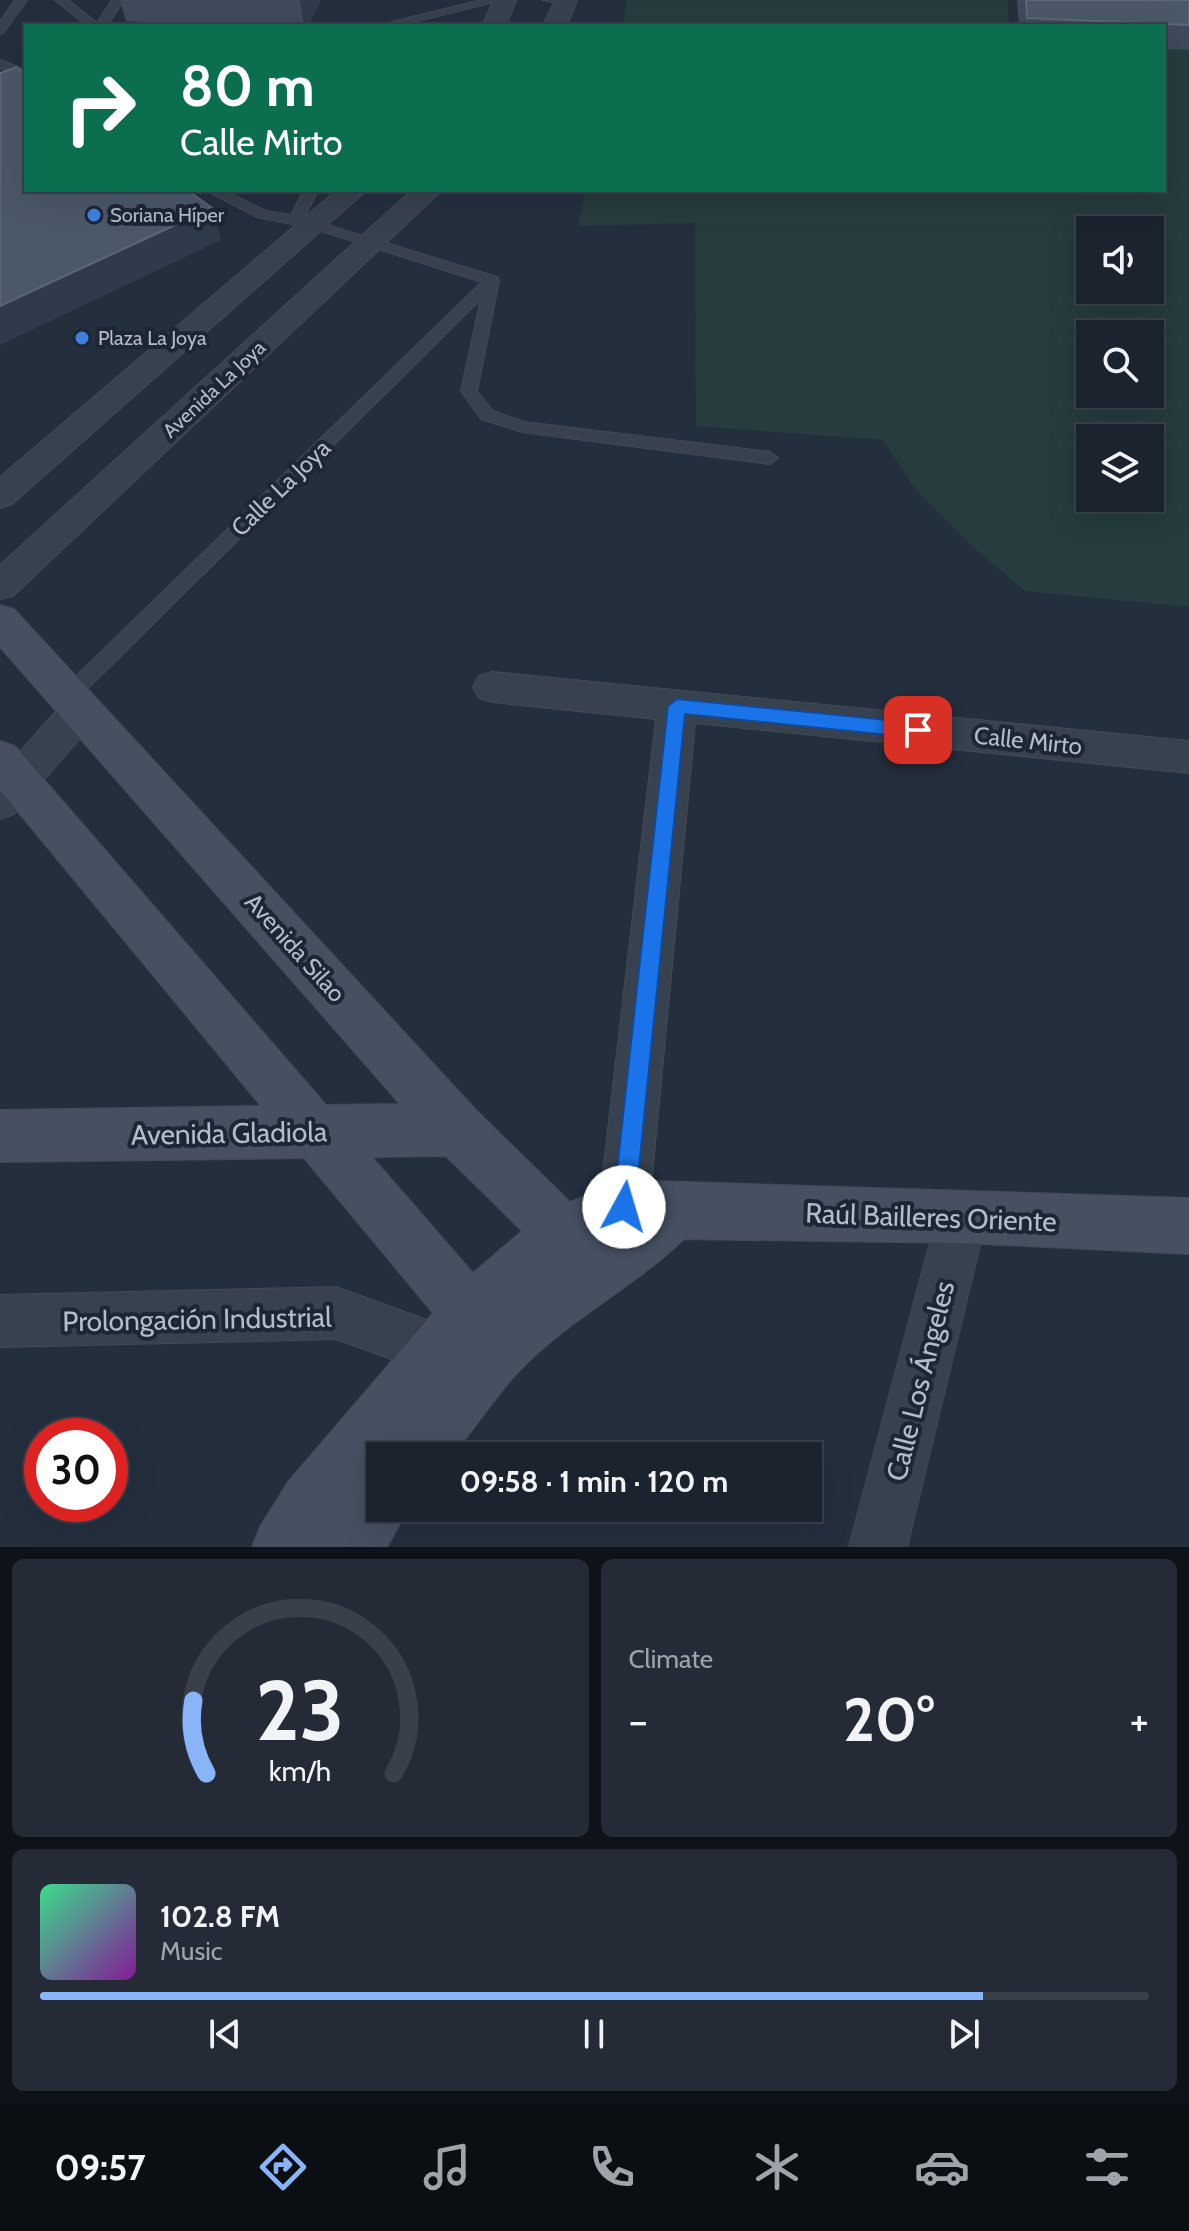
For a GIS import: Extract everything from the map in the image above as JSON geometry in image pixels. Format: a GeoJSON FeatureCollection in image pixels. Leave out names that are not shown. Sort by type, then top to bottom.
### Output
{"type":"FeatureCollection","features":[{"type":"Feature","properties":{"kind":"street"},"geometry":{"type":"LineString","coordinates":[[495,24],[505,0]]}},
{"type":"Feature","properties":{"kind":"street"},"geometry":{"type":"LineString","coordinates":[[556,24],[566,0]]}},
{"type":"Feature","properties":{"kind":"street"},"geometry":{"type":"LineString","coordinates":[[0,496],[305,222],[350,192]]}},
{"type":"Feature","properties":{"kind":"street","name":"Avenida La Joya"},"geometry":{"type":"LineString","coordinates":[[0,586],[426,192]]}},
{"type":"Feature","properties":{"kind":"street","name":"Avenida Silao"},"geometry":{"type":"LineString","coordinates":[[0,620],[457,1129],[617,1235]]}},
{"type":"Feature","properties":{"kind":"street","name":"Calle Mirto"},"geometry":{"type":"LineString","coordinates":[[492,687],[1189,757]]}},
{"type":"Feature","properties":{"kind":"street"},"geometry":{"type":"LineString","coordinates":[[75,702],[7,781],[319,1132],[470,1348]]}},
{"type":"Feature","properties":{"kind":"street"},"geometry":{"type":"LineString","coordinates":[[283,1547],[310,1504],[470,1348],[617,1235],[677,706]]}},
{"type":"Feature","properties":{"kind":"street","name":"Avenida Gladiola"},"geometry":{"type":"LineString","coordinates":[[0,1136],[457,1129]]}},
{"type":"Feature","properties":{"kind":"street","name":"Raúl Bailleres Oriente"},"geometry":{"type":"LineString","coordinates":[[617,1235],[962,1216],[1189,1226]]}},
{"type":"Feature","properties":{"kind":"street","name":"Calle Los Ángeles"},"geometry":{"type":"LineString","coordinates":[[878,1547],[962,1216]]}},
{"type":"Feature","properties":{"kind":"street","name":"Prolongación Industrial"},"geometry":{"type":"LineString","coordinates":[[0,1321],[336,1313],[470,1348]]}},
{"type":"Feature","properties":{"kind":"street"},"geometry":{"type":"LineString","coordinates":[[421,1442],[470,1348]]}},
{"type":"Feature","properties":{"kind":"street"},"geometry":{"type":"LineString","coordinates":[[349,1547],[367,1522]]}},
{"type":"Feature","properties":{"kind":"lane"},"geometry":{"type":"LineString","coordinates":[[0,30],[21,0]]}},
{"type":"Feature","properties":{"kind":"lane"},"geometry":{"type":"LineString","coordinates":[[61,0],[78,5],[92,24]]}},
{"type":"Feature","properties":{"kind":"lane"},"geometry":{"type":"LineString","coordinates":[[102,24],[118,0]]}},
{"type":"Feature","properties":{"kind":"lane"},"geometry":{"type":"LineString","coordinates":[[398,24],[496,0]]}},
{"type":"Feature","properties":{"kind":"lane"},"geometry":{"type":"LineString","coordinates":[[548,0],[566,0]]}},
{"type":"Feature","properties":{"kind":"lane"},"geometry":{"type":"LineString","coordinates":[[0,64],[24,73]]}},
{"type":"Feature","properties":{"kind":"lane"},"geometry":{"type":"LineString","coordinates":[[216,192],[262,214],[305,222],[492,280],[469,391],[487,415],[522,427],[770,458]]}},
{"type":"Feature","properties":{"kind":"lane"},"geometry":{"type":"LineString","coordinates":[[305,222],[311,192]]}},
{"type":"Feature","properties":{"kind":"lane","name":"Calle La Joya"},"geometry":{"type":"LineString","coordinates":[[75,702],[492,280]]}},
{"type":"Feature","properties":{"kind":"green space"},"geometry":{"type":"Polygon","coordinates":[[[627,0],[1008,0],[1009,24],[622,24],[627,0]]]}},
{"type":"Feature","properties":{"kind":"green space"},"geometry":{"type":"Polygon","coordinates":[[[1166,49],[1189,50],[1189,607],[1025,591],[973,547],[915,489],[883,440],[696,426],[695,223],[578,226],[586,192],[1166,192],[1166,49]]]}},
{"type":"Feature","properties":{"kind":"building"},"geometry":{"type":"Polygon","coordinates":[[[1026,0],[1189,0],[1189,25],[1027,18],[1026,0]]]}},
{"type":"Feature","properties":{"kind":"building","name":"Soriana Híper"},"geometry":{"type":"Polygon","coordinates":[[[16,67],[24,73],[24,192],[190,192],[212,208],[0,306],[0,73],[16,67]]]}},
{"type":"Feature","properties":{"kind":"place","name":"Soriana Híper"},"geometry":{"type":"Point","coordinates":[94,215]}},
{"type":"Feature","properties":{"kind":"place","name":"Plaza La Joya"},"geometry":{"type":"Point","coordinates":[82,338]}},
{"type":"Feature","properties":{"kind":"route"},"geometry":{"type":"LineString","coordinates":[[624,1207],[677,706],[918,730]]}}]}
